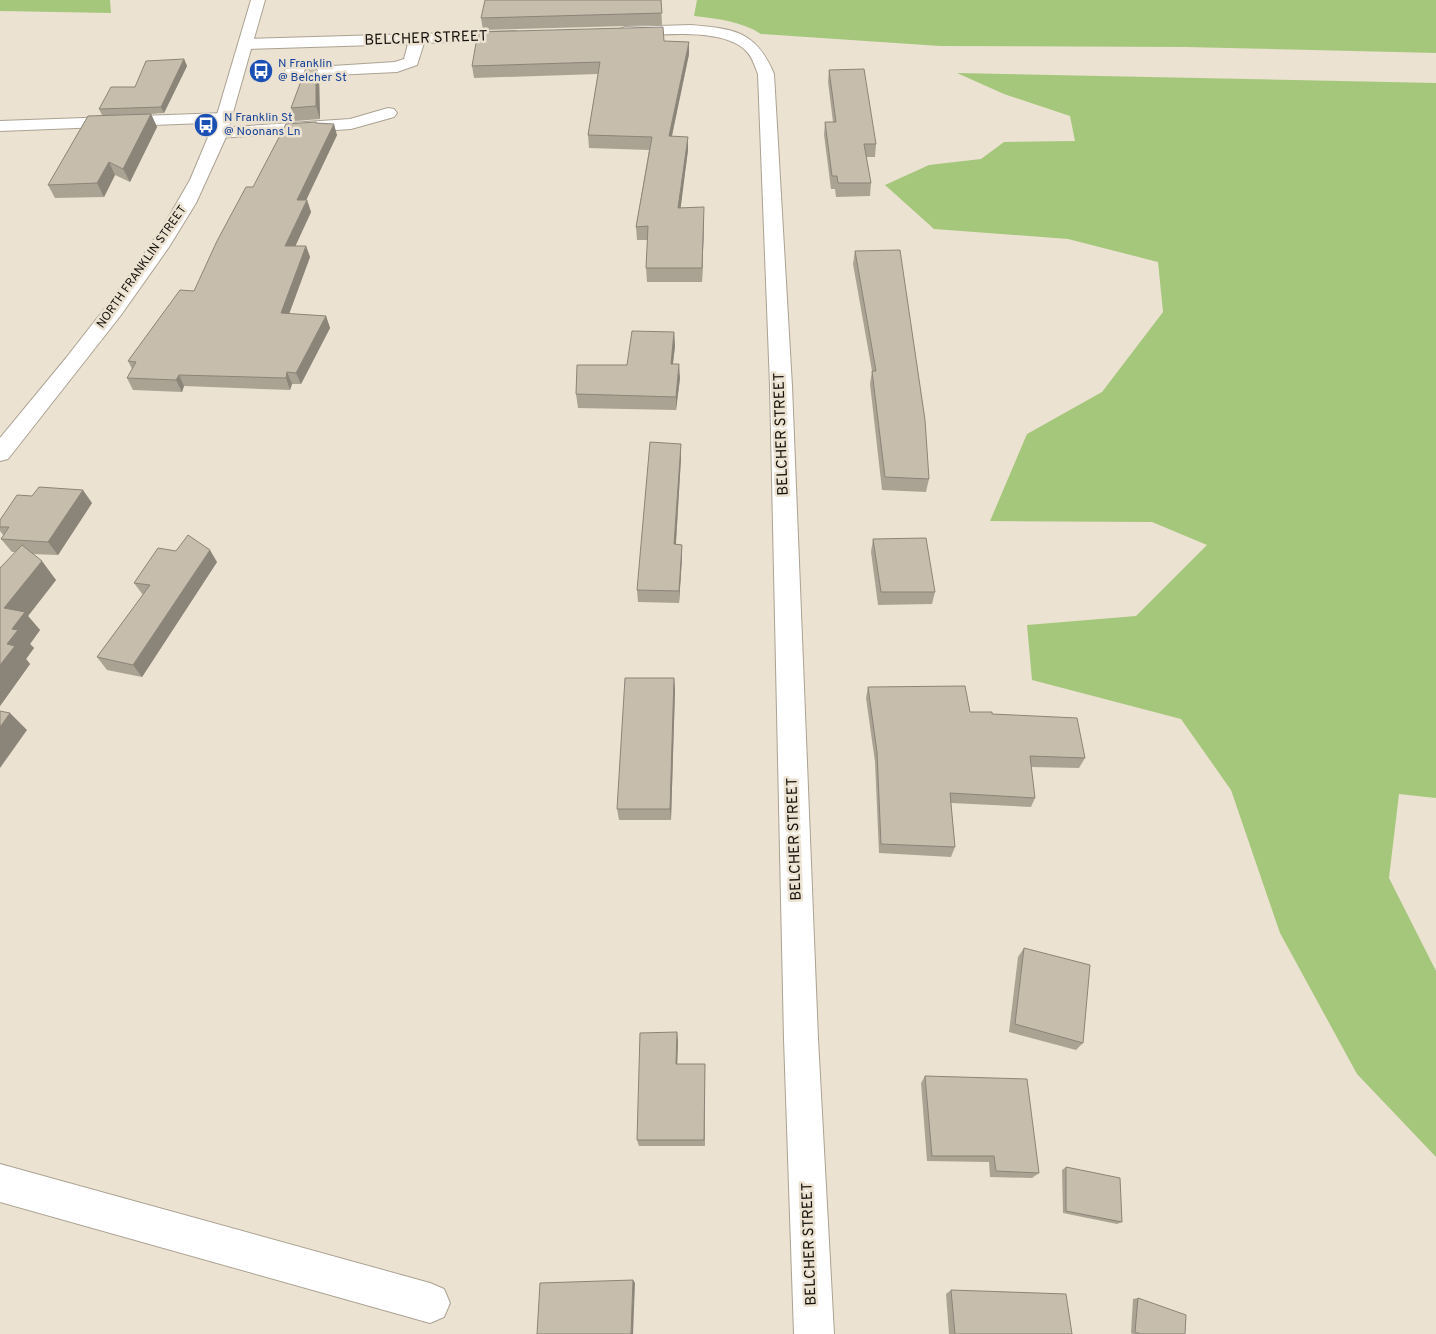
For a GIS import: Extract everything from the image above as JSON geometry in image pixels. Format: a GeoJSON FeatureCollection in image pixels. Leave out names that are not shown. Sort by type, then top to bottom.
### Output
{"type":"FeatureCollection","features":[{"type":"Feature","properties":{"kind":"street","name":"NORTH FRANKLIN STREET"},"geometry":{"type":"LineString","coordinates":[[0,453],[84,350],[153,257],[188,202],[211,154],[221,126],[258,0]]}},
{"type":"Feature","properties":{"kind":"street","name":"BELCHER STREET"},"geometry":{"type":"LineString","coordinates":[[603,33],[706,31],[734,37],[751,47],[760,60],[766,74],[781,386],[801,1029],[814,1334]]}},
{"type":"Feature","properties":{"kind":"street","name":"BELCHER STREET"},"geometry":{"type":"LineString","coordinates":[[246,44],[535,35]]}},
{"type":"Feature","properties":{"kind":"street"},"geometry":{"type":"LineString","coordinates":[[292,72],[406,65],[411,62],[417,39]]}},
{"type":"Feature","properties":{"kind":"street"},"geometry":{"type":"LineString","coordinates":[[0,126],[351,124],[388,113]]}},
{"type":"Feature","properties":{"kind":"street"},"geometry":{"type":"LineString","coordinates":[[0,1183],[430,1303]]}},
{"type":"Feature","properties":{"kind":"green space"},"geometry":{"type":"Polygon","coordinates":[[[0,0],[110,0],[111,13],[0,11],[0,0]]]}},
{"type":"Feature","properties":{"kind":"green space"},"geometry":{"type":"Polygon","coordinates":[[[697,0],[1436,0],[1436,53],[1185,47],[940,46],[761,34],[737,23],[694,16],[697,0]]]}},
{"type":"Feature","properties":{"kind":"green space"},"geometry":{"type":"Polygon","coordinates":[[[957,73],[1436,83],[1436,798],[1399,794],[1389,878],[1436,971],[1436,1157],[1357,1074],[1280,933],[1231,790],[1181,719],[1032,680],[1027,625],[1136,616],[1207,545],[1152,522],[990,521],[1027,434],[1102,392],[1163,312],[1158,262],[1068,239],[934,229],[885,185],[929,165],[981,159],[1004,142],[1075,141],[1070,116],[1004,94],[957,73]]]}},
{"type":"Feature","properties":{"kind":"building"},"geometry":{"type":"Polygon","coordinates":[[[485,0],[661,0],[662,13],[481,18],[485,0]]]}},
{"type":"Feature","properties":{"kind":"building"},"geometry":{"type":"Polygon","coordinates":[[[663,27],[664,41],[689,42],[669,136],[688,137],[678,208],[704,207],[702,268],[646,268],[648,226],[636,227],[652,137],[588,135],[600,62],[472,66],[478,32],[663,27]]]}},
{"type":"Feature","properties":{"kind":"building"},"geometry":{"type":"Polygon","coordinates":[[[184,59],[161,107],[99,109],[111,87],[135,87],[146,61],[184,59]]]}},
{"type":"Feature","properties":{"kind":"building"},"geometry":{"type":"Polygon","coordinates":[[[316,64],[316,106],[291,108],[307,65],[316,64]]]}},
{"type":"Feature","properties":{"kind":"building"},"geometry":{"type":"Polygon","coordinates":[[[864,69],[876,144],[864,144],[871,183],[838,183],[837,176],[832,176],[825,122],[836,122],[829,70],[864,69]]]}},
{"type":"Feature","properties":{"kind":"building"},"geometry":{"type":"Polygon","coordinates":[[[151,114],[123,169],[109,162],[97,183],[48,185],[88,116],[151,114]]]}},
{"type":"Feature","properties":{"kind":"building"},"geometry":{"type":"Polygon","coordinates":[[[316,122],[334,124],[297,200],[307,200],[285,246],[306,246],[281,313],[326,316],[296,373],[287,372],[286,378],[179,375],[176,380],[127,378],[136,362],[128,361],[180,290],[194,291],[217,241],[246,187],[253,187],[286,124],[316,122]]]}},
{"type":"Feature","properties":{"kind":"building"},"geometry":{"type":"Polygon","coordinates":[[[900,250],[925,420],[929,479],[885,477],[872,371],[876,371],[855,251],[900,250]]]}},
{"type":"Feature","properties":{"kind":"building"},"geometry":{"type":"Polygon","coordinates":[[[632,331],[674,332],[671,364],[679,364],[676,397],[576,394],[577,365],[627,365],[632,331]]]}},
{"type":"Feature","properties":{"kind":"building"},"geometry":{"type":"Polygon","coordinates":[[[650,442],[681,444],[674,544],[682,545],[679,591],[637,590],[650,442]]]}},
{"type":"Feature","properties":{"kind":"building"},"geometry":{"type":"Polygon","coordinates":[[[39,487],[83,490],[48,542],[1,539],[9,527],[0,527],[0,520],[17,495],[32,496],[39,487]]]}},
{"type":"Feature","properties":{"kind":"building"},"geometry":{"type":"Polygon","coordinates":[[[188,535],[210,550],[133,665],[97,657],[150,585],[134,583],[158,548],[176,551],[188,535]]]}},
{"type":"Feature","properties":{"kind":"building"},"geometry":{"type":"Polygon","coordinates":[[[926,538],[935,592],[881,592],[873,539],[926,538]]]}},
{"type":"Feature","properties":{"kind":"building"},"geometry":{"type":"Polygon","coordinates":[[[22,545],[42,561],[4,608],[25,612],[12,629],[18,630],[7,644],[15,646],[0,665],[0,568],[22,545]]]}},
{"type":"Feature","properties":{"kind":"building"},"geometry":{"type":"Polygon","coordinates":[[[625,678],[674,678],[670,809],[617,809],[625,678]]]}},
{"type":"Feature","properties":{"kind":"building"},"geometry":{"type":"Polygon","coordinates":[[[965,686],[970,712],[1077,718],[1085,758],[1030,756],[1035,798],[950,793],[955,847],[881,844],[877,752],[868,687],[965,686]]]}},
{"type":"Feature","properties":{"kind":"building"},"geometry":{"type":"Polygon","coordinates":[[[0,711],[10,713],[0,727],[0,711]]]}},
{"type":"Feature","properties":{"kind":"building"},"geometry":{"type":"Polygon","coordinates":[[[1024,948],[1090,965],[1083,1043],[1015,1024],[1024,948]]]}},
{"type":"Feature","properties":{"kind":"building"},"geometry":{"type":"Polygon","coordinates":[[[677,1032],[676,1064],[705,1064],[704,1140],[637,1140],[640,1033],[677,1032]]]}},
{"type":"Feature","properties":{"kind":"building"},"geometry":{"type":"Polygon","coordinates":[[[925,1076],[1027,1079],[1039,1173],[996,1171],[994,1156],[932,1156],[925,1076]]]}},
{"type":"Feature","properties":{"kind":"building"},"geometry":{"type":"Polygon","coordinates":[[[1066,1167],[1120,1178],[1122,1222],[1066,1211],[1066,1167]]]}},
{"type":"Feature","properties":{"kind":"building"},"geometry":{"type":"Polygon","coordinates":[[[633,1280],[631,1334],[537,1334],[540,1283],[633,1280]]]}},
{"type":"Feature","properties":{"kind":"building"},"geometry":{"type":"Polygon","coordinates":[[[951,1290],[1066,1294],[1072,1334],[955,1334],[951,1290]]]}},
{"type":"Feature","properties":{"kind":"building"},"geometry":{"type":"Polygon","coordinates":[[[1138,1298],[1186,1315],[1185,1334],[1141,1334],[1135,1332],[1138,1298]]]}},
{"type":"Feature","properties":{"kind":"place","name":"N Franklin @ Belcher St"},"geometry":{"type":"Point","coordinates":[261,71]}},
{"type":"Feature","properties":{"kind":"place","name":"N Franklin St @ Noonans Ln"},"geometry":{"type":"Point","coordinates":[206,125]}}]}
